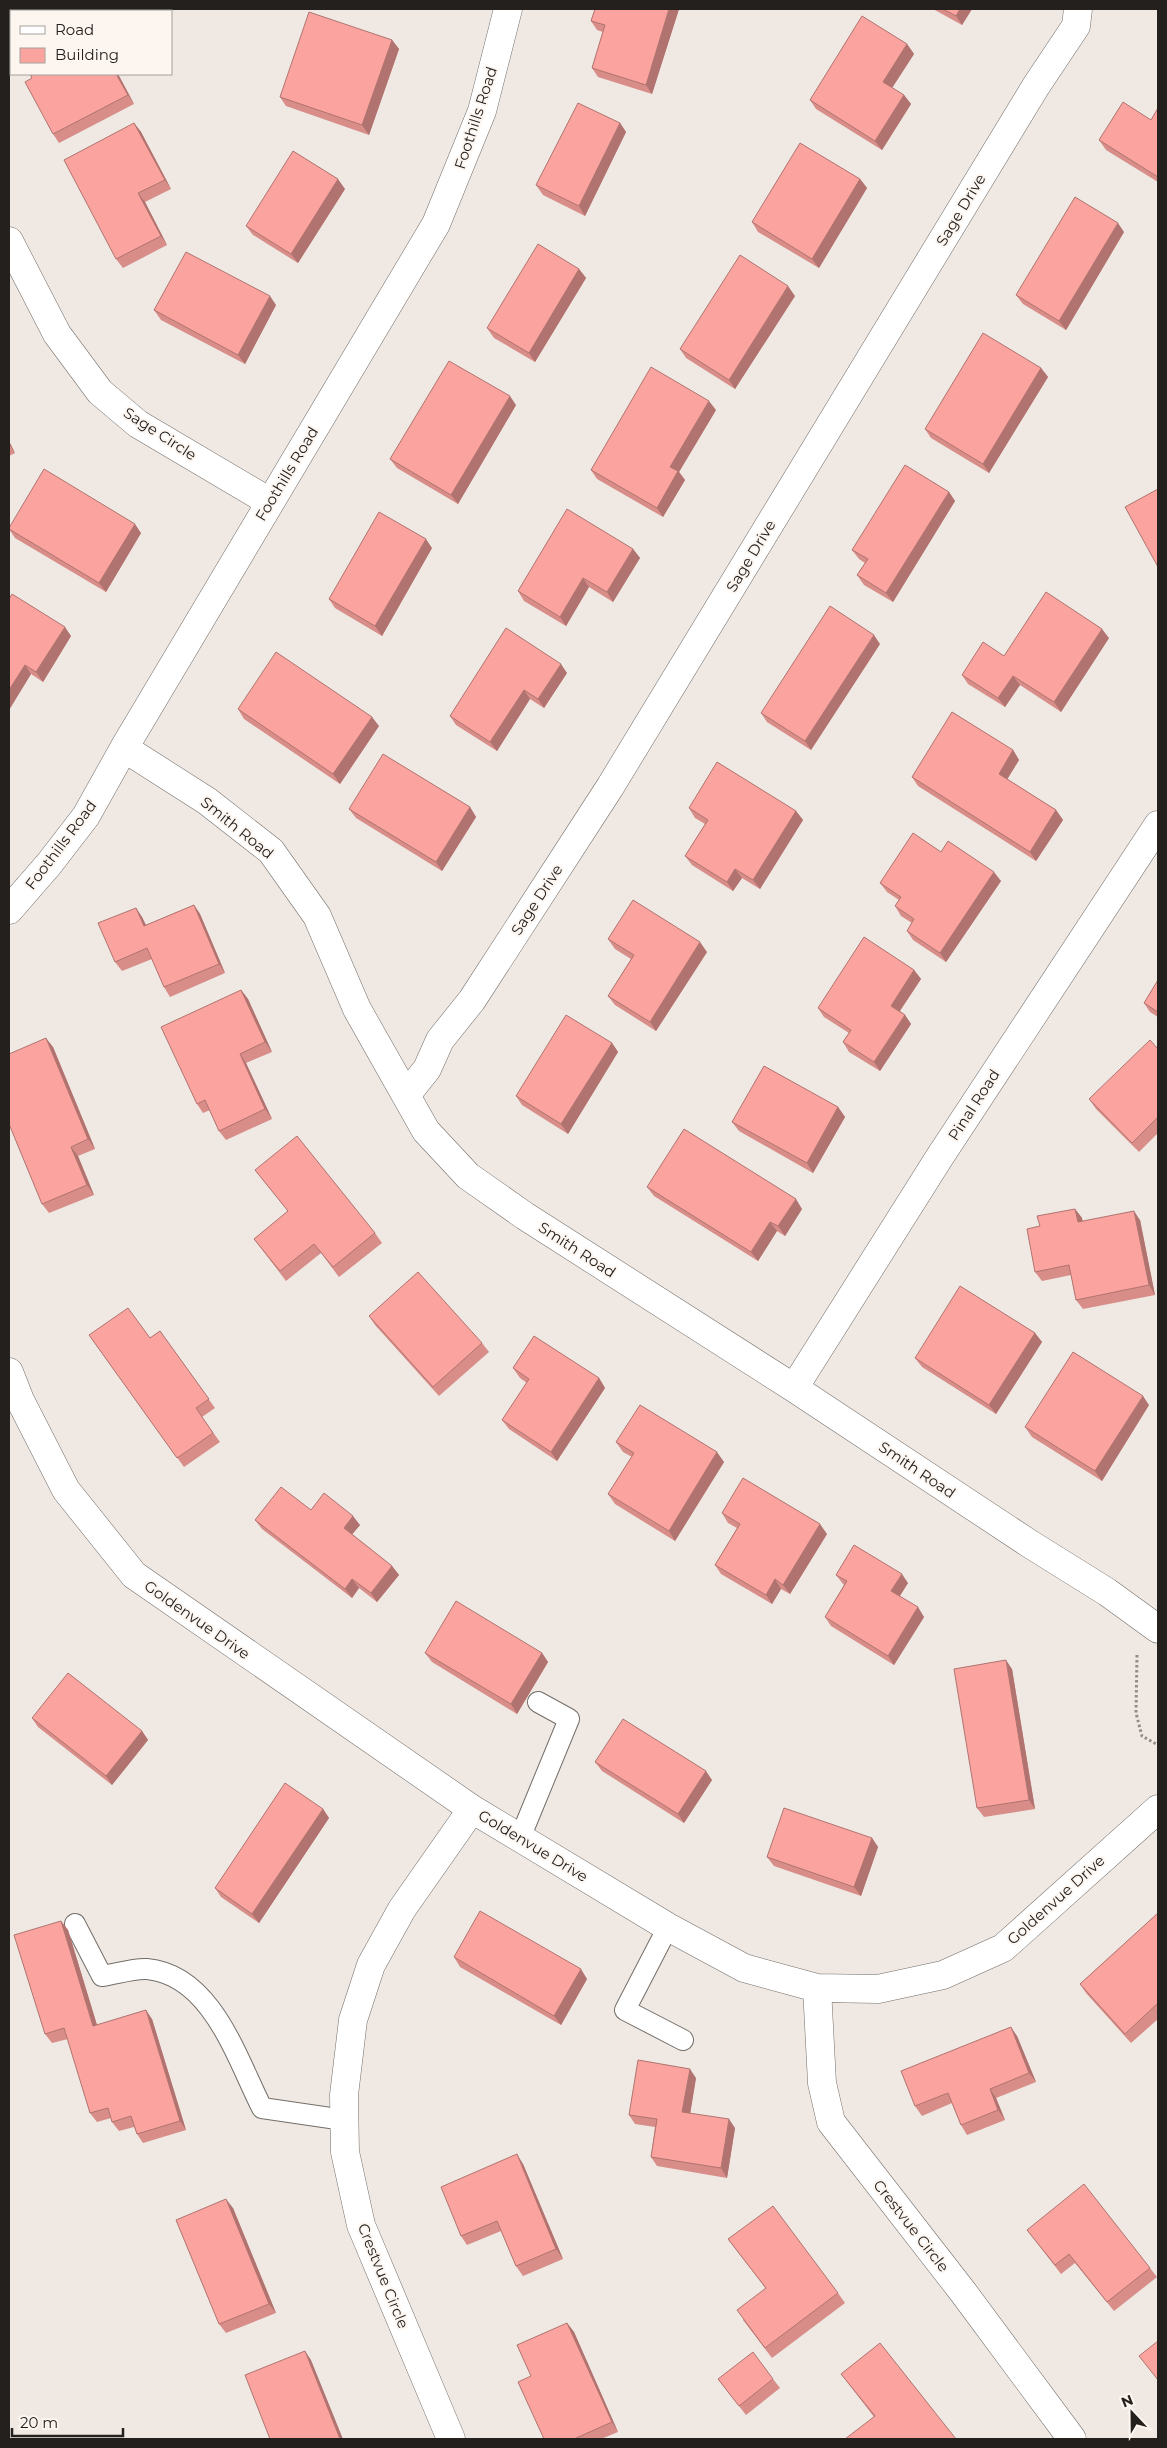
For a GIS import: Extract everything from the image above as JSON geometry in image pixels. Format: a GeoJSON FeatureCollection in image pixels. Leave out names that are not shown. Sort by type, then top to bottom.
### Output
{"type":"FeatureCollection","features":[{"type":"Feature","properties":{"kind":"street","name":"Foothills Road"},"geometry":{"type":"LineString","coordinates":[[9,910],[49,864],[86,816],[124,748],[436,224],[482,111],[508,9]]}},
{"type":"Feature","properties":{"kind":"street","name":"Sage Drive"},"geometry":{"type":"LineString","coordinates":[[407,1094],[427,1069],[440,1040],[472,1000],[610,787],[1036,86],[1076,26],[1078,9]]}},
{"type":"Feature","properties":{"kind":"street","name":"Sage Circle"},"geometry":{"type":"LineString","coordinates":[[9,241],[57,334],[100,392],[138,424],[270,502]]}},
{"type":"Feature","properties":{"kind":"street","name":"Smith Road"},"geometry":{"type":"LineString","coordinates":[[124,748],[207,801],[271,851],[317,916],[357,1009],[426,1130],[468,1176],[525,1216],[794,1388],[1106,1592],[1154,1626]]}},
{"type":"Feature","properties":{"kind":"street","name":"Pinal Road"},"geometry":{"type":"LineString","coordinates":[[794,1388],[939,1158],[1158,825]]}},
{"type":"Feature","properties":{"kind":"street","name":"Goldenvue Drive"},"geometry":{"type":"LineString","coordinates":[[9,1372],[20,1400],[66,1490],[134,1576],[472,1809],[668,1927],[744,1968],[817,1988],[878,1989],[943,1975],[1003,1948],[1158,1808]]}},
{"type":"Feature","properties":{"kind":"street","name":"Crestvue Circle"},"geometry":{"type":"LineString","coordinates":[[451,2439],[361,2225],[345,2152],[344,2095],[354,2020],[371,1965],[402,1909],[472,1809]]}},
{"type":"Feature","properties":{"kind":"street","name":"Crestvue Circle"},"geometry":{"type":"LineString","coordinates":[[817,1988],[822,2083],[831,2122],[963,2292],[1072,2439]]}},
{"type":"Feature","properties":{"kind":"lane"},"geometry":{"type":"LineString","coordinates":[[520,1838],[569,1719],[538,1702]]}},
{"type":"Feature","properties":{"kind":"lane"},"geometry":{"type":"LineString","coordinates":[[75,1924],[102,1976],[147,1969],[173,1976],[197,1993],[220,2020],[262,2108],[344,2120]]}},
{"type":"Feature","properties":{"kind":"lane"},"geometry":{"type":"LineString","coordinates":[[668,1927],[625,2010],[683,2040]]}},
{"type":"Feature","properties":{"kind":"path"},"geometry":{"type":"LineString","coordinates":[[1154,1626],[1137,1654],[1136,1713],[1142,1736],[1158,1745]]}},
{"type":"Feature","properties":{"kind":"building"},"geometry":{"type":"Polygon","coordinates":[[[595,9],[669,9],[646,85],[592,68],[605,25],[591,21],[595,9]]]}},
{"type":"Feature","properties":{"kind":"building"},"geometry":{"type":"Polygon","coordinates":[[[943,9],[960,9],[956,16],[943,9]]]}},
{"type":"Feature","properties":{"kind":"building"},"geometry":{"type":"Polygon","coordinates":[[[309,12],[392,40],[362,125],[280,97],[309,12]]]}},
{"type":"Feature","properties":{"kind":"building"},"geometry":{"type":"Polygon","coordinates":[[[862,16],[907,44],[883,82],[904,95],[875,141],[810,100],[862,16]]]}},
{"type":"Feature","properties":{"kind":"building"},"geometry":{"type":"Polygon","coordinates":[[[30,75],[117,75],[128,95],[53,134],[25,82],[32,78],[30,75]]]}},
{"type":"Feature","properties":{"kind":"building"},"geometry":{"type":"Polygon","coordinates":[[[1123,102],[1151,120],[1158,108],[1158,177],[1099,140],[1123,102]]]}},
{"type":"Feature","properties":{"kind":"building"},"geometry":{"type":"Polygon","coordinates":[[[578,103],[620,123],[579,206],[536,185],[578,103]]]}},
{"type":"Feature","properties":{"kind":"building"},"geometry":{"type":"Polygon","coordinates":[[[134,123],[165,180],[138,193],[161,236],[116,259],[64,160],[134,123]]]}},
{"type":"Feature","properties":{"kind":"building"},"geometry":{"type":"Polygon","coordinates":[[[800,143],[860,179],[812,259],[752,222],[800,143]]]}},
{"type":"Feature","properties":{"kind":"building"},"geometry":{"type":"Polygon","coordinates":[[[293,151],[338,179],[291,254],[246,226],[293,151]]]}},
{"type":"Feature","properties":{"kind":"building"},"geometry":{"type":"Polygon","coordinates":[[[1075,197],[1118,223],[1059,321],[1016,295],[1075,197]]]}},
{"type":"Feature","properties":{"kind":"building"},"geometry":{"type":"Polygon","coordinates":[[[538,244],[579,269],[529,353],[487,328],[538,244]]]}},
{"type":"Feature","properties":{"kind":"building"},"geometry":{"type":"Polygon","coordinates":[[[186,252],[270,296],[238,355],[154,310],[186,252]]]}},
{"type":"Feature","properties":{"kind":"building"},"geometry":{"type":"Polygon","coordinates":[[[740,255],[788,286],[729,380],[680,349],[740,255]]]}},
{"type":"Feature","properties":{"kind":"building"},"geometry":{"type":"Polygon","coordinates":[[[983,333],[1041,368],[983,464],[925,429],[983,333]]]}},
{"type":"Feature","properties":{"kind":"building"},"geometry":{"type":"Polygon","coordinates":[[[449,361],[510,396],[451,495],[390,459],[449,361]]]}},
{"type":"Feature","properties":{"kind":"building"},"geometry":{"type":"Polygon","coordinates":[[[651,367],[709,401],[670,467],[678,471],[657,508],[591,470],[651,367]]]}},
{"type":"Feature","properties":{"kind":"building"},"geometry":{"type":"Polygon","coordinates":[[[905,465],[949,492],[886,593],[857,575],[868,559],[852,550],[905,465]]]}},
{"type":"Feature","properties":{"kind":"building"},"geometry":{"type":"Polygon","coordinates":[[[44,469],[135,524],[99,583],[9,529],[44,469]]]}},
{"type":"Feature","properties":{"kind":"building"},"geometry":{"type":"Polygon","coordinates":[[[1158,489],[1158,567],[1125,507],[1158,489]]]}},
{"type":"Feature","properties":{"kind":"building"},"geometry":{"type":"Polygon","coordinates":[[[567,509],[633,549],[607,592],[583,578],[560,617],[518,591],[567,509]]]}},
{"type":"Feature","properties":{"kind":"building"},"geometry":{"type":"Polygon","coordinates":[[[379,512],[426,539],[375,626],[329,599],[379,512]]]}},
{"type":"Feature","properties":{"kind":"building"},"geometry":{"type":"Polygon","coordinates":[[[1046,592],[1102,629],[1054,702],[1013,676],[998,698],[962,675],[983,642],[1004,656],[1046,592]]]}},
{"type":"Feature","properties":{"kind":"building"},"geometry":{"type":"Polygon","coordinates":[[[12,594],[65,627],[36,672],[25,665],[9,690],[9,599],[12,594]]]}},
{"type":"Feature","properties":{"kind":"building"},"geometry":{"type":"Polygon","coordinates":[[[830,606],[874,635],[805,741],[761,713],[830,606]]]}},
{"type":"Feature","properties":{"kind":"building"},"geometry":{"type":"Polygon","coordinates":[[[506,628],[561,664],[538,699],[524,690],[490,742],[450,716],[506,628]]]}},
{"type":"Feature","properties":{"kind":"building"},"geometry":{"type":"Polygon","coordinates":[[[276,652],[372,717],[333,774],[238,709],[276,652]]]}},
{"type":"Feature","properties":{"kind":"building"},"geometry":{"type":"Polygon","coordinates":[[[952,712],[1013,750],[999,774],[1056,810],[1030,852],[912,777],[952,712]]]}},
{"type":"Feature","properties":{"kind":"building"},"geometry":{"type":"Polygon","coordinates":[[[383,754],[470,807],[436,862],[349,809],[383,754]]]}},
{"type":"Feature","properties":{"kind":"building"},"geometry":{"type":"Polygon","coordinates":[[[717,762],[796,811],[753,880],[735,869],[727,882],[685,856],[708,820],[689,808],[717,762]]]}},
{"type":"Feature","properties":{"kind":"building"},"geometry":{"type":"Polygon","coordinates":[[[913,833],[941,852],[948,841],[994,872],[940,953],[907,931],[914,919],[895,906],[901,897],[880,883],[913,833]]]}},
{"type":"Feature","properties":{"kind":"building"},"geometry":{"type":"Polygon","coordinates":[[[633,900],[700,942],[650,1022],[608,996],[634,955],[608,939],[633,900]]]}},
{"type":"Feature","properties":{"kind":"building"},"geometry":{"type":"Polygon","coordinates":[[[194,905],[219,964],[164,987],[147,948],[115,962],[98,923],[136,908],[144,926],[194,905]]]}},
{"type":"Feature","properties":{"kind":"building"},"geometry":{"type":"Polygon","coordinates":[[[864,937],[914,970],[891,1006],[905,1015],[874,1062],[843,1042],[851,1030],[818,1008],[864,937]]]}},
{"type":"Feature","properties":{"kind":"building"},"geometry":{"type":"Polygon","coordinates":[[[1158,980],[1158,1012],[1144,1003],[1158,980]]]}},
{"type":"Feature","properties":{"kind":"building"},"geometry":{"type":"Polygon","coordinates":[[[241,990],[265,1042],[240,1054],[265,1109],[219,1131],[205,1100],[197,1104],[161,1027],[241,990]]]}},
{"type":"Feature","properties":{"kind":"building"},"geometry":{"type":"Polygon","coordinates":[[[566,1015],[612,1043],[561,1124],[516,1096],[566,1015]]]}},
{"type":"Feature","properties":{"kind":"building"},"geometry":{"type":"Polygon","coordinates":[[[46,1038],[88,1139],[71,1147],[87,1185],[42,1204],[9,1124],[9,1054],[46,1038]]]}},
{"type":"Feature","properties":{"kind":"building"},"geometry":{"type":"Polygon","coordinates":[[[1150,1040],[1158,1049],[1158,1117],[1132,1143],[1089,1099],[1150,1040]]]}},
{"type":"Feature","properties":{"kind":"building"},"geometry":{"type":"Polygon","coordinates":[[[764,1066],[838,1107],[807,1163],[732,1122],[764,1066]]]}},
{"type":"Feature","properties":{"kind":"building"},"geometry":{"type":"Polygon","coordinates":[[[684,1129],[796,1199],[778,1226],[770,1222],[751,1252],[647,1187],[684,1129]]]}},
{"type":"Feature","properties":{"kind":"building"},"geometry":{"type":"Polygon","coordinates":[[[297,1136],[375,1233],[333,1267],[314,1244],[280,1271],[254,1239],[288,1211],[255,1170],[297,1136]]]}},
{"type":"Feature","properties":{"kind":"building"},"geometry":{"type":"Polygon","coordinates":[[[1075,1209],[1078,1222],[1134,1211],[1149,1285],[1076,1300],[1069,1265],[1035,1272],[1027,1229],[1040,1226],[1037,1216],[1075,1209]]]}},
{"type":"Feature","properties":{"kind":"building"},"geometry":{"type":"Polygon","coordinates":[[[418,1272],[482,1343],[433,1387],[369,1316],[418,1272]]]}},
{"type":"Feature","properties":{"kind":"building"},"geometry":{"type":"Polygon","coordinates":[[[960,1286],[1035,1333],[989,1405],[915,1358],[960,1286]]]}},
{"type":"Feature","properties":{"kind":"building"},"geometry":{"type":"Polygon","coordinates":[[[128,1308],[150,1338],[160,1331],[209,1399],[196,1408],[213,1433],[177,1458],[89,1335],[128,1308]]]}},
{"type":"Feature","properties":{"kind":"building"},"geometry":{"type":"Polygon","coordinates":[[[534,1336],[599,1378],[551,1452],[502,1420],[529,1379],[513,1368],[534,1336]]]}},
{"type":"Feature","properties":{"kind":"building"},"geometry":{"type":"Polygon","coordinates":[[[1073,1352],[1143,1396],[1095,1471],[1025,1427],[1073,1352]]]}},
{"type":"Feature","properties":{"kind":"building"},"geometry":{"type":"Polygon","coordinates":[[[640,1405],[717,1452],[669,1531],[608,1494],[634,1453],[616,1442],[640,1405]]]}},
{"type":"Feature","properties":{"kind":"building"},"geometry":{"type":"Polygon","coordinates":[[[743,1478],[820,1524],[783,1585],[775,1579],[766,1595],[715,1565],[740,1524],[722,1513],[743,1478]]]}},
{"type":"Feature","properties":{"kind":"building"},"geometry":{"type":"Polygon","coordinates":[[[281,1487],[311,1510],[324,1493],[353,1516],[344,1528],[392,1566],[371,1593],[352,1579],[345,1589],[255,1520],[281,1487]]]}},
{"type":"Feature","properties":{"kind":"building"},"geometry":{"type":"Polygon","coordinates":[[[854,1545],[902,1574],[891,1591],[918,1607],[888,1656],[825,1617],[847,1581],[836,1575],[854,1545]]]}},
{"type":"Feature","properties":{"kind":"building"},"geometry":{"type":"Polygon","coordinates":[[[456,1601],[542,1653],[511,1704],[425,1653],[456,1601]]]}},
{"type":"Feature","properties":{"kind":"building"},"geometry":{"type":"Polygon","coordinates":[[[1006,1660],[1029,1800],[977,1808],[954,1669],[1006,1660]]]}},
{"type":"Feature","properties":{"kind":"building"},"geometry":{"type":"Polygon","coordinates":[[[68,1673],[142,1731],[106,1776],[32,1718],[68,1673]]]}},
{"type":"Feature","properties":{"kind":"building"},"geometry":{"type":"Polygon","coordinates":[[[623,1719],[706,1771],[678,1814],[595,1762],[623,1719]]]}},
{"type":"Feature","properties":{"kind":"building"},"geometry":{"type":"Polygon","coordinates":[[[285,1783],[323,1809],[252,1914],[215,1888],[285,1783]]]}},
{"type":"Feature","properties":{"kind":"building"},"geometry":{"type":"Polygon","coordinates":[[[784,1808],[872,1838],[854,1887],[767,1857],[784,1808]]]}},
{"type":"Feature","properties":{"kind":"building"},"geometry":{"type":"Polygon","coordinates":[[[480,1911],[581,1969],[554,2016],[454,1957],[480,1911]]]}},
{"type":"Feature","properties":{"kind":"building"},"geometry":{"type":"Polygon","coordinates":[[[1158,1913],[1158,2003],[1125,2034],[1080,1984],[1158,1913]]]}},
{"type":"Feature","properties":{"kind":"building"},"geometry":{"type":"Polygon","coordinates":[[[61,1921],[93,2026],[146,2010],[180,2121],[137,2134],[131,2116],[112,2122],[108,2108],[90,2113],[64,2028],[45,2034],[14,1935],[61,1921]]]}},
{"type":"Feature","properties":{"kind":"building"},"geometry":{"type":"Polygon","coordinates":[[[1011,2027],[1029,2073],[990,2089],[998,2110],[961,2125],[948,2093],[915,2106],[901,2071],[1011,2027]]]}},
{"type":"Feature","properties":{"kind":"building"},"geometry":{"type":"Polygon","coordinates":[[[638,2060],[690,2069],[682,2112],[729,2119],[721,2168],[651,2157],[657,2119],[629,2115],[638,2060]]]}},
{"type":"Feature","properties":{"kind":"building"},"geometry":{"type":"Polygon","coordinates":[[[517,2154],[556,2249],[516,2266],[497,2221],[461,2236],[441,2187],[517,2154]]]}},
{"type":"Feature","properties":{"kind":"building"},"geometry":{"type":"Polygon","coordinates":[[[1084,2184],[1150,2268],[1107,2302],[1069,2254],[1055,2265],[1027,2230],[1084,2184]]]}},
{"type":"Feature","properties":{"kind":"building"},"geometry":{"type":"Polygon","coordinates":[[[226,2199],[269,2304],[219,2324],[176,2220],[226,2199]]]}},
{"type":"Feature","properties":{"kind":"building"},"geometry":{"type":"Polygon","coordinates":[[[773,2206],[838,2293],[765,2348],[737,2310],[766,2288],[728,2239],[773,2206]]]}},
{"type":"Feature","properties":{"kind":"building"},"geometry":{"type":"Polygon","coordinates":[[[567,2323],[612,2422],[574,2439],[544,2439],[518,2382],[531,2376],[517,2345],[567,2323]]]}},
{"type":"Feature","properties":{"kind":"building"},"geometry":{"type":"Polygon","coordinates":[[[1158,2341],[1158,2380],[1139,2356],[1158,2341]]]}},
{"type":"Feature","properties":{"kind":"building"},"geometry":{"type":"Polygon","coordinates":[[[880,2343],[956,2439],[845,2439],[875,2416],[841,2374],[880,2343]]]}},
{"type":"Feature","properties":{"kind":"building"},"geometry":{"type":"Polygon","coordinates":[[[305,2351],[340,2439],[270,2439],[245,2375],[305,2351]]]}},
{"type":"Feature","properties":{"kind":"building"},"geometry":{"type":"Polygon","coordinates":[[[753,2352],[773,2379],[739,2406],[718,2379],[753,2352]]]}}]}
